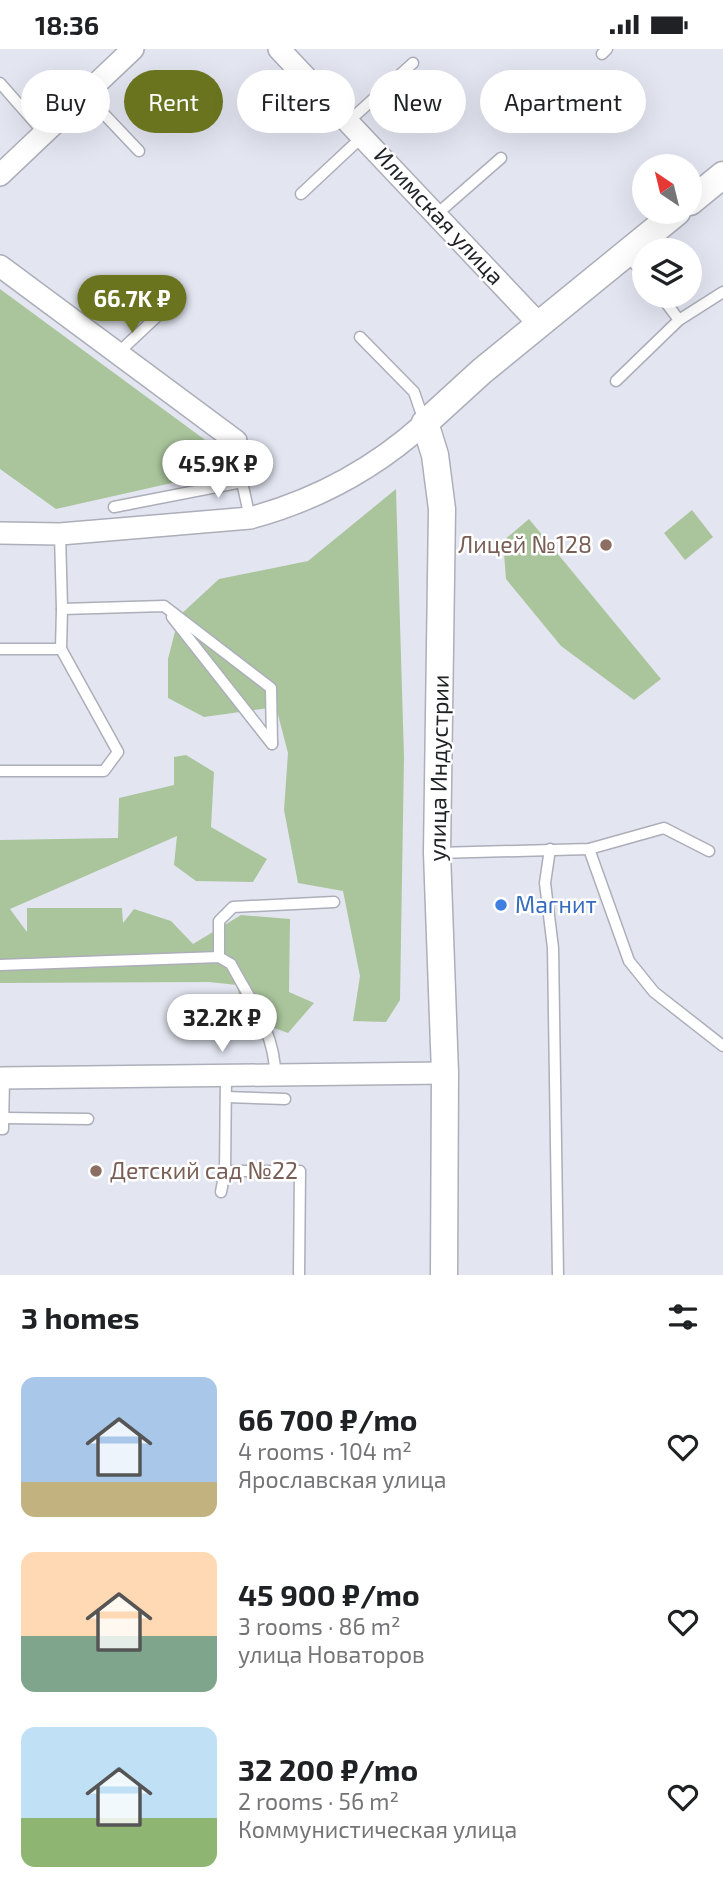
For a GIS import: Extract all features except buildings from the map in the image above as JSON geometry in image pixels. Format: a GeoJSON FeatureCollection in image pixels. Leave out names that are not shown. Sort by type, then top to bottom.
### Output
{"type":"FeatureCollection","features":[{"type":"Feature","properties":{"kind":"street"},"geometry":{"type":"LineString","coordinates":[[110,70],[132,49]]}},
{"type":"Feature","properties":{"kind":"street","name":"Илимская улица"},"geometry":{"type":"LineString","coordinates":[[279,49],[539,324]]}},
{"type":"Feature","properties":{"kind":"street"},"geometry":{"type":"LineString","coordinates":[[0,175],[44,133]]}},
{"type":"Feature","properties":{"kind":"street"},"geometry":{"type":"LineString","coordinates":[[702,192],[723,175]]}},
{"type":"Feature","properties":{"kind":"street"},"geometry":{"type":"LineString","coordinates":[[0,533],[60,534],[250,518],[278,510],[358,476],[391,454],[539,324],[662,224]]}},
{"type":"Feature","properties":{"kind":"street"},"geometry":{"type":"LineString","coordinates":[[0,266],[236,441]]}},
{"type":"Feature","properties":{"kind":"street","name":"улица Индустрии"},"geometry":{"type":"LineString","coordinates":[[425,423],[435,455],[442,509],[437,853],[445,1073],[444,1275]]}},
{"type":"Feature","properties":{"kind":"street"},"geometry":{"type":"LineString","coordinates":[[2,1078],[445,1073]]}},
{"type":"Feature","properties":{"kind":"lane"},"geometry":{"type":"LineString","coordinates":[[301,194],[413,63]]}},
{"type":"Feature","properties":{"kind":"lane"},"geometry":{"type":"LineString","coordinates":[[0,83],[21,107]]}},
{"type":"Feature","properties":{"kind":"lane"},"geometry":{"type":"LineString","coordinates":[[110,120],[139,151]]}},
{"type":"Feature","properties":{"kind":"lane"},"geometry":{"type":"LineString","coordinates":[[437,214],[501,158]]}},
{"type":"Feature","properties":{"kind":"lane"},"geometry":{"type":"LineString","coordinates":[[626,253],[632,260]]}},
{"type":"Feature","properties":{"kind":"lane"},"geometry":{"type":"LineString","coordinates":[[615,381],[679,320],[723,292]]}},
{"type":"Feature","properties":{"kind":"lane"},"geometry":{"type":"LineString","coordinates":[[119,352],[166,308]]}},
{"type":"Feature","properties":{"kind":"lane"},"geometry":{"type":"LineString","coordinates":[[670,308],[679,320]]}},
{"type":"Feature","properties":{"kind":"lane"},"geometry":{"type":"LineString","coordinates":[[360,337],[414,392],[425,423]]}},
{"type":"Feature","properties":{"kind":"lane"},"geometry":{"type":"LineString","coordinates":[[114,507],[242,482],[250,518]]}},
{"type":"Feature","properties":{"kind":"lane"},"geometry":{"type":"LineString","coordinates":[[0,771],[104,771],[118,752],[61,649],[60,534]]}},
{"type":"Feature","properties":{"kind":"lane"},"geometry":{"type":"LineString","coordinates":[[62,609],[164,606],[271,688],[272,744],[213,673],[164,606]]}},
{"type":"Feature","properties":{"kind":"lane"},"geometry":{"type":"LineString","coordinates":[[0,649],[61,649]]}},
{"type":"Feature","properties":{"kind":"lane"},"geometry":{"type":"LineString","coordinates":[[437,853],[589,849],[664,828],[709,851]]}},
{"type":"Feature","properties":{"kind":"lane"},"geometry":{"type":"LineString","coordinates":[[550,849],[545,883],[553,948],[558,1275]]}},
{"type":"Feature","properties":{"kind":"lane"},"geometry":{"type":"LineString","coordinates":[[589,849],[629,961],[654,992],[723,1047]]}},
{"type":"Feature","properties":{"kind":"lane"},"geometry":{"type":"LineString","coordinates":[[219,957],[219,921],[233,907],[334,901]]}},
{"type":"Feature","properties":{"kind":"lane"},"geometry":{"type":"LineString","coordinates":[[0,965],[219,957],[232,964],[272,1040],[276,1055],[275,1076]]}},
{"type":"Feature","properties":{"kind":"lane"},"geometry":{"type":"LineString","coordinates":[[221,1192],[225,1171],[226,1075]]}},
{"type":"Feature","properties":{"kind":"lane"},"geometry":{"type":"LineString","coordinates":[[2,1078],[2,1124],[88,1119]]}},
{"type":"Feature","properties":{"kind":"lane"},"geometry":{"type":"LineString","coordinates":[[226,1097],[285,1099]]}},
{"type":"Feature","properties":{"kind":"lane"},"geometry":{"type":"LineString","coordinates":[[225,1171],[300,1171],[299,1275]]}},
{"type":"Feature","properties":{"kind":"green space"},"geometry":{"type":"Polygon","coordinates":[[[0,289],[231,459],[221,472],[56,509],[0,469],[0,289]]]}},
{"type":"Feature","properties":{"kind":"green space"},"geometry":{"type":"Polygon","coordinates":[[[396,489],[404,757],[400,1000],[386,1022],[353,1021],[360,976],[343,891],[298,883],[284,810],[288,753],[276,707],[204,717],[168,698],[168,659],[179,616],[219,579],[308,561],[396,489]]]}},
{"type":"Feature","properties":{"kind":"green space"},"geometry":{"type":"Polygon","coordinates":[[[692,510],[713,537],[685,560],[664,533],[692,510]]]}},
{"type":"Feature","properties":{"kind":"green space"},"geometry":{"type":"Polygon","coordinates":[[[529,519],[661,679],[634,700],[561,646],[506,579],[503,541],[529,519]]]}},
{"type":"Feature","properties":{"kind":"green space"},"geometry":{"type":"Polygon","coordinates":[[[186,755],[214,772],[211,827],[267,859],[253,882],[196,881],[174,865],[177,836],[10,909],[27,932],[27,908],[122,908],[123,923],[134,909],[171,921],[193,944],[241,915],[290,919],[289,992],[314,1003],[288,1033],[244,1017],[237,985],[209,982],[0,983],[0,840],[118,838],[119,798],[174,785],[174,757],[186,755]]]}},
{"type":"Feature","properties":{"kind":"place","name":"Лицей №128"},"geometry":{"type":"Point","coordinates":[606,545]}},
{"type":"Feature","properties":{"kind":"place","name":"Магнит"},"geometry":{"type":"Point","coordinates":[501,905]}},
{"type":"Feature","properties":{"kind":"place","name":"Детский сад №22"},"geometry":{"type":"Point","coordinates":[96,1171]}}]}
